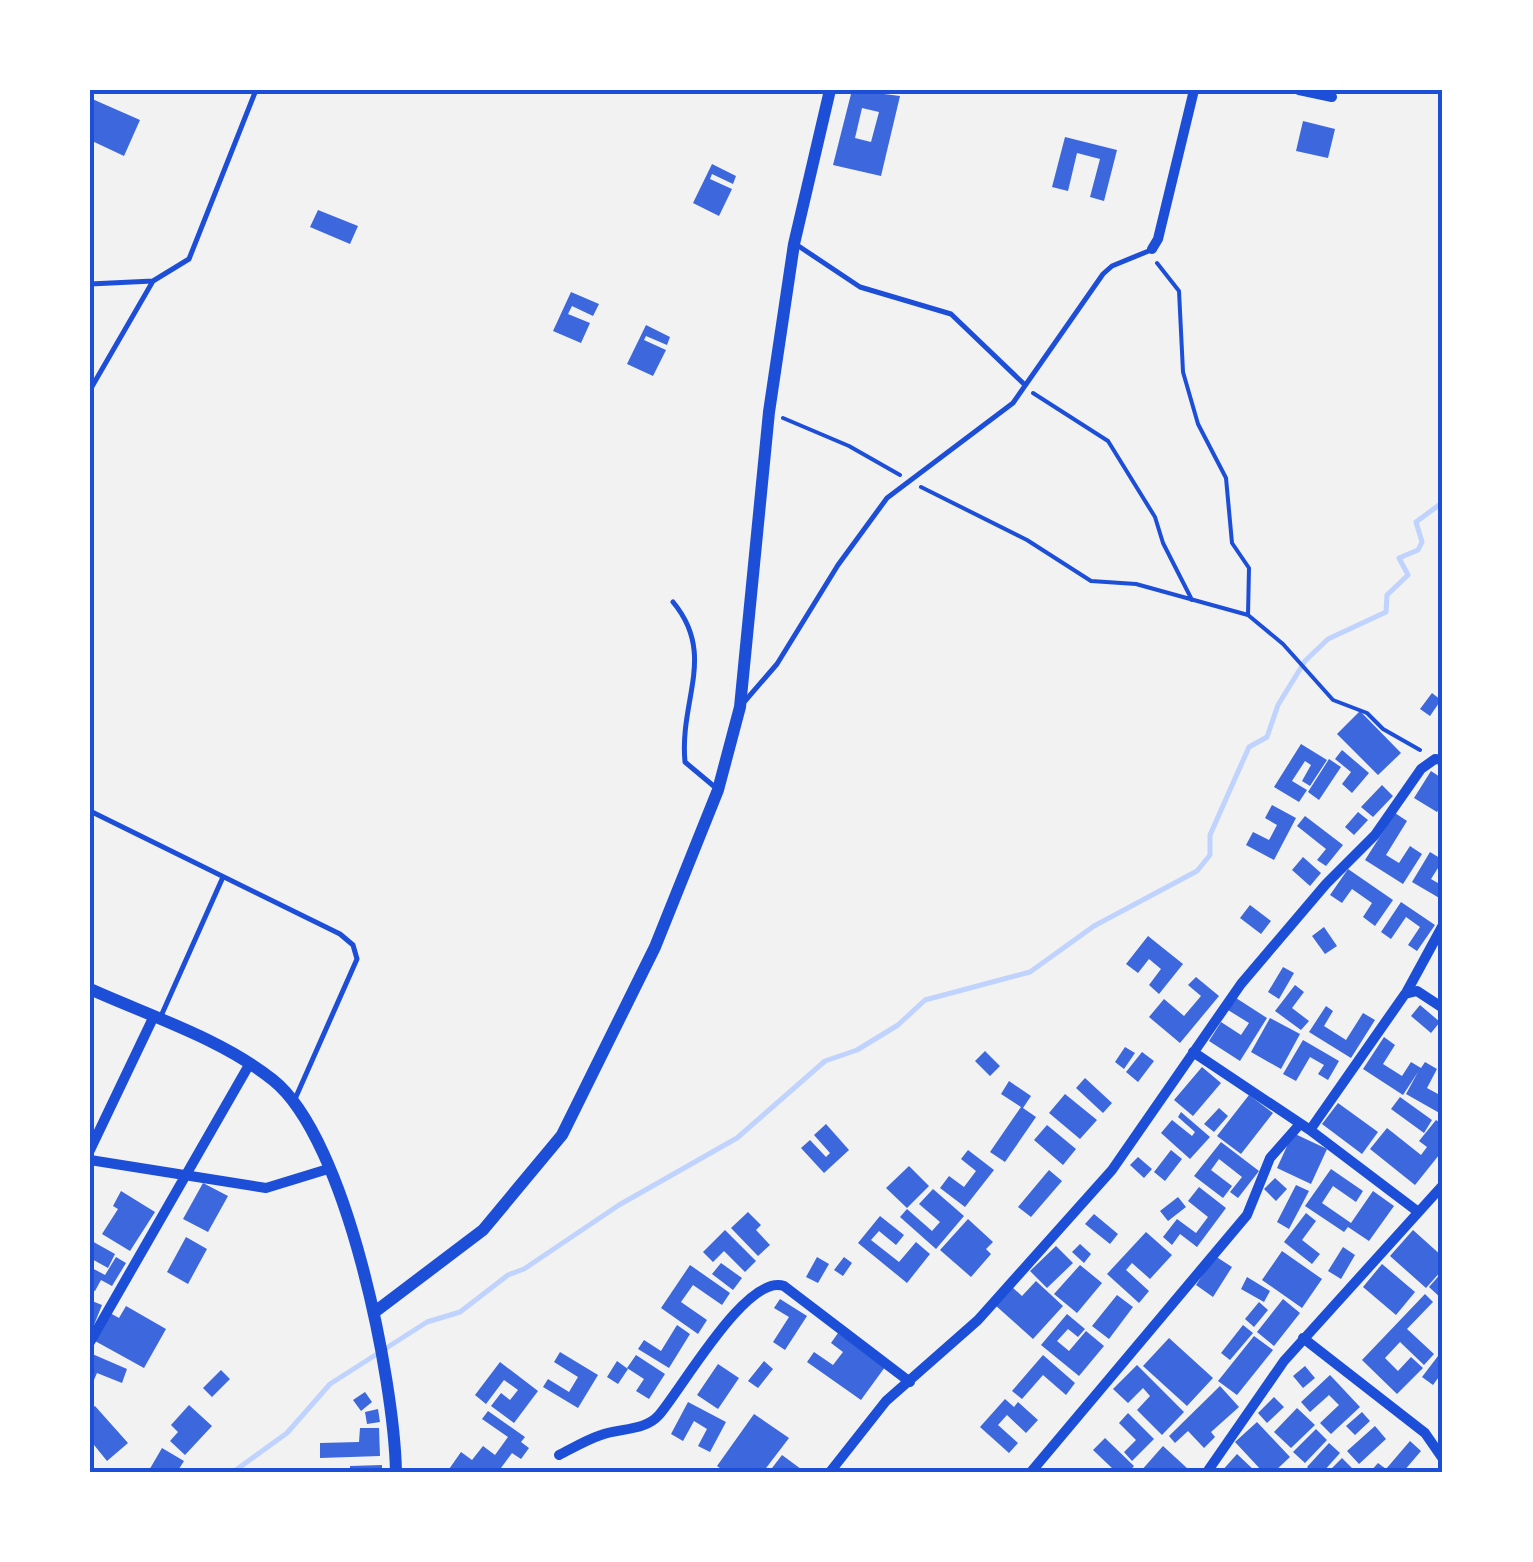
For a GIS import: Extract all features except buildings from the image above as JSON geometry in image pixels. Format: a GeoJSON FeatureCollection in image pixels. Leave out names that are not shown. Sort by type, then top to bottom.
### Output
{"type":"FeatureCollection","features":[{"type":"Feature","properties":{"kind":"street"},"geometry":{"type":"LineString","coordinates":[[376,1311],[484,1230],[562,1134],[655,946],[718,790],[740,707],[769,412],[794,244],[830,90]]}},
{"type":"Feature","properties":{"kind":"street"},"geometry":{"type":"LineString","coordinates":[[1149,251],[1185,138],[1194,90]]}},
{"type":"Feature","properties":{"kind":"street"},"geometry":{"type":"LineString","coordinates":[[1300,90],[1332,97]]}},
{"type":"Feature","properties":{"kind":"street"},"geometry":{"type":"LineString","coordinates":[[830,1472],[886,1401],[978,1320],[1112,1170],[1193,1052],[1280,936],[1375,835],[1415,776],[1439,760]]}},
{"type":"Feature","properties":{"kind":"street"},"geometry":{"type":"LineString","coordinates":[[1031,1472],[1247,1215],[1270,1158],[1305,1127],[1405,994],[1443,925]]}},
{"type":"Feature","properties":{"kind":"street"},"geometry":{"type":"LineString","coordinates":[[91,991],[249,1064],[294,1102],[312,1129],[376,1311],[386,1364],[396,1472]]}},
{"type":"Feature","properties":{"kind":"street"},"geometry":{"type":"LineString","coordinates":[[1405,994],[1417,991],[1443,1008]]}},
{"type":"Feature","properties":{"kind":"street"},"geometry":{"type":"LineString","coordinates":[[90,1150],[156,1019]]}},
{"type":"Feature","properties":{"kind":"street"},"geometry":{"type":"LineString","coordinates":[[1193,1052],[1305,1127],[1418,1211]]}},
{"type":"Feature","properties":{"kind":"street"},"geometry":{"type":"LineString","coordinates":[[90,1342],[249,1064]]}},
{"type":"Feature","properties":{"kind":"street"},"geometry":{"type":"LineString","coordinates":[[90,1160],[266,1188],[328,1169]]}},
{"type":"Feature","properties":{"kind":"street"},"geometry":{"type":"LineString","coordinates":[[1207,1472],[1303,1338],[1443,1185]]}},
{"type":"Feature","properties":{"kind":"street"},"geometry":{"type":"LineString","coordinates":[[559,1455],[604,1434],[653,1420],[712,1342],[758,1290],[769,1283],[784,1286],[910,1382]]}},
{"type":"Feature","properties":{"kind":"street"},"geometry":{"type":"LineString","coordinates":[[1303,1338],[1425,1433],[1443,1459]]}},
{"type":"Feature","properties":{"kind":"lane"},"geometry":{"type":"LineString","coordinates":[[90,284],[152,280],[182,268],[197,246],[256,90]]}},
{"type":"Feature","properties":{"kind":"lane"},"geometry":{"type":"LineString","coordinates":[[794,244],[860,287],[951,314],[1025,387]]}},
{"type":"Feature","properties":{"kind":"lane"},"geometry":{"type":"LineString","coordinates":[[740,707],[777,664],[838,564],[887,498],[994,421],[1025,387],[1103,274],[1112,266],[1149,251]]}},
{"type":"Feature","properties":{"kind":"lane"},"geometry":{"type":"LineString","coordinates":[[90,390],[152,280]]}},
{"type":"Feature","properties":{"kind":"lane"},"geometry":{"type":"LineString","coordinates":[[673,602],[693,632],[698,651],[682,735],[685,762],[718,790]]}},
{"type":"Feature","properties":{"kind":"lane"},"geometry":{"type":"LineString","coordinates":[[90,812],[340,934],[353,945],[356,959],[294,1102]]}},
{"type":"Feature","properties":{"kind":"lane"},"geometry":{"type":"LineString","coordinates":[[156,1019],[224,877]]}},
{"type":"Feature","properties":{"kind":"path"},"geometry":{"type":"LineString","coordinates":[[1149,251],[1179,291],[1188,396],[1226,478],[1232,543],[1249,568],[1248,615]]}},
{"type":"Feature","properties":{"kind":"path"},"geometry":{"type":"LineString","coordinates":[[1025,387],[1108,441],[1154,516],[1192,600]]}},
{"type":"Feature","properties":{"kind":"path"},"geometry":{"type":"LineString","coordinates":[[769,412],[849,446],[1027,540],[1090,581],[1136,584],[1248,615],[1298,659],[1333,700],[1367,712],[1383,729],[1439,760]]}},
{"type":"Feature","properties":{"kind":"waterway"},"geometry":{"type":"LineString","coordinates":[[233,1472],[287,1433],[330,1384],[427,1322],[460,1312],[508,1275],[524,1269],[619,1205],[737,1138],[825,1061],[857,1050],[898,1025],[925,1000],[1030,972],[1094,926],[1197,871],[1210,855],[1210,835],[1249,747],[1267,737],[1278,705],[1305,661],[1328,639],[1386,612],[1387,595],[1408,575],[1399,558],[1418,550],[1422,542],[1416,522],[1443,502]]}}]}
